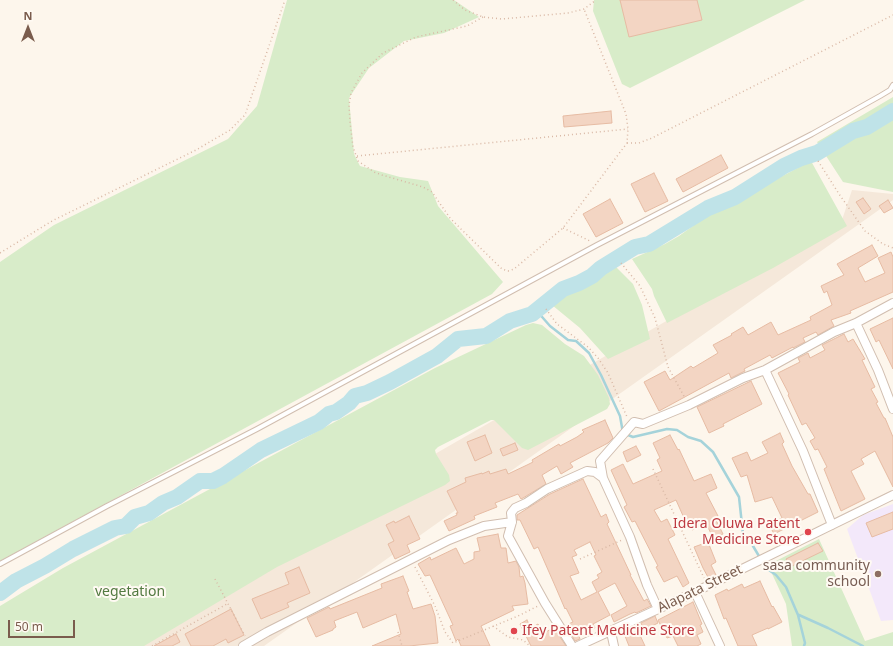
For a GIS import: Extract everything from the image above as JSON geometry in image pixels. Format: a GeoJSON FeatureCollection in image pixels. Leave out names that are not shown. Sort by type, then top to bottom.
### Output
{"type":"FeatureCollection","features":[{"type":"Feature","properties":{"kind":"street"},"geometry":{"type":"LineString","coordinates":[[658,609],[647,585],[630,537],[603,478],[600,461],[634,422],[643,424],[688,405],[743,378],[765,370],[834,332],[856,323],[893,303]]}},
{"type":"Feature","properties":{"kind":"street"},"geometry":{"type":"LineString","coordinates":[[856,323],[878,370],[893,409]]}},
{"type":"Feature","properties":{"kind":"street"},"geometry":{"type":"LineString","coordinates":[[765,370],[803,451],[832,525],[893,496]]}},
{"type":"Feature","properties":{"kind":"street"},"geometry":{"type":"LineString","coordinates":[[572,646],[545,603],[508,536],[512,522],[511,513],[515,508],[526,503],[547,489],[587,471],[595,472],[603,478]]}},
{"type":"Feature","properties":{"kind":"street"},"geometry":{"type":"LineString","coordinates":[[247,645],[267,632],[449,540],[484,526],[512,522]]}},
{"type":"Feature","properties":{"kind":"street","name":"Alapata Street"},"geometry":{"type":"LineString","coordinates":[[578,646],[696,592],[707,585],[832,525]]}},
{"type":"Feature","properties":{"kind":"street"},"geometry":{"type":"LineString","coordinates":[[696,592],[720,646]]}},
{"type":"Feature","properties":{"kind":"street"},"geometry":{"type":"LineString","coordinates":[[611,632],[614,646]]}},
{"type":"Feature","properties":{"kind":"lane"},"geometry":{"type":"LineString","coordinates":[[0,564],[107,506],[257,429],[597,245],[812,134],[890,90],[893,85]]}},
{"type":"Feature","properties":{"kind":"path"},"geometry":{"type":"LineString","coordinates":[[0,253],[52,221],[196,150],[230,130],[244,115],[285,0]]}},
{"type":"Feature","properties":{"kind":"path"},"geometry":{"type":"LineString","coordinates":[[453,0],[465,10],[483,17],[502,20],[568,13],[584,9],[596,0]]}},
{"type":"Feature","properties":{"kind":"path"},"geometry":{"type":"LineString","coordinates":[[483,17],[467,26],[416,37],[383,53],[358,79],[351,93],[349,105],[350,128],[353,147],[358,161],[374,172],[389,178],[423,187],[432,192],[450,218],[502,269],[508,272],[514,269],[563,228],[627,143],[628,129],[626,114],[584,9]]}},
{"type":"Feature","properties":{"kind":"path"},"geometry":{"type":"LineString","coordinates":[[627,143],[639,143],[652,138],[893,15]]}},
{"type":"Feature","properties":{"kind":"path"},"geometry":{"type":"LineString","coordinates":[[357,156],[628,129]]}},
{"type":"Feature","properties":{"kind":"path"},"geometry":{"type":"LineString","coordinates":[[818,161],[865,231],[882,244],[893,248]]}},
{"type":"Feature","properties":{"kind":"path"},"geometry":{"type":"LineString","coordinates":[[563,228],[597,245]]}},
{"type":"Feature","properties":{"kind":"path"},"geometry":{"type":"LineString","coordinates":[[621,263],[640,286],[655,318],[668,367],[688,405]]}},
{"type":"Feature","properties":{"kind":"path"},"geometry":{"type":"LineString","coordinates":[[546,309],[557,324],[588,347],[598,358],[608,373],[628,418],[634,422]]}},
{"type":"Feature","properties":{"kind":"path"},"geometry":{"type":"LineString","coordinates":[[653,468],[707,585]]}},
{"type":"Feature","properties":{"kind":"path"},"geometry":{"type":"LineString","coordinates":[[580,559],[630,537]]}},
{"type":"Feature","properties":{"kind":"path"},"geometry":{"type":"LineString","coordinates":[[411,559],[435,606],[445,632],[453,645],[545,603]]}},
{"type":"Feature","properties":{"kind":"path"},"geometry":{"type":"LineString","coordinates":[[214,579],[247,645]]}},
{"type":"Feature","properties":{"kind":"path"},"geometry":{"type":"LineString","coordinates":[[152,646],[227,604]]}},
{"type":"Feature","properties":{"kind":"path"},"geometry":{"type":"LineString","coordinates":[[493,626],[508,637],[523,640],[530,646]]}},
{"type":"Feature","properties":{"kind":"path"},"geometry":{"type":"LineString","coordinates":[[398,632],[402,646]]}},
{"type":"Feature","properties":{"kind":"shaded area"},"geometry":{"type":"Polygon","coordinates":[[[852,190],[893,194],[893,200],[264,646],[101,646],[842,220],[852,190]]]}},
{"type":"Feature","properties":{"kind":"shaded area","name":"sasa community school"},"geometry":{"type":"Polygon","coordinates":[[[893,504],[893,620],[881,621],[847,529],[863,515],[893,504]]]}},
{"type":"Feature","properties":{"kind":"green space"},"geometry":{"type":"Polygon","coordinates":[[[287,0],[454,0],[479,17],[444,33],[404,41],[369,68],[349,98],[354,154],[360,166],[400,177],[428,181],[438,206],[503,282],[492,294],[0,561],[0,262],[54,225],[228,139],[257,106],[287,0]]]}},
{"type":"Feature","properties":{"kind":"green space"},"geometry":{"type":"Polygon","coordinates":[[[594,0],[805,0],[630,88],[622,84],[593,11],[594,0]]]}},
{"type":"Feature","properties":{"kind":"green space"},"geometry":{"type":"Polygon","coordinates":[[[893,97],[893,192],[843,182],[817,142],[893,97]]]}},
{"type":"Feature","properties":{"kind":"green space"},"geometry":{"type":"Polygon","coordinates":[[[811,161],[847,226],[773,268],[667,323],[652,289],[632,259],[665,244],[708,215],[811,161]]]}},
{"type":"Feature","properties":{"kind":"green space"},"geometry":{"type":"Polygon","coordinates":[[[614,265],[633,284],[642,305],[650,339],[608,359],[580,328],[552,305],[570,287],[614,265]]]}},
{"type":"Feature","properties":{"kind":"green space","name":"vegetation"},"geometry":{"type":"Polygon","coordinates":[[[533,323],[542,325],[565,344],[584,356],[598,375],[609,398],[610,404],[607,409],[528,450],[522,448],[494,420],[491,420],[438,447],[435,450],[436,454],[449,475],[450,481],[445,485],[277,567],[144,646],[0,646],[0,606],[63,568],[435,368],[533,323]]]}},
{"type":"Feature","properties":{"kind":"green space"},"geometry":{"type":"Polygon","coordinates":[[[819,539],[865,641],[893,632],[893,646],[792,646],[786,604],[768,565],[819,539]]]}},
{"type":"Feature","properties":{"kind":"building"},"geometry":{"type":"Polygon","coordinates":[[[620,0],[697,0],[702,20],[629,37],[620,0]]]}},
{"type":"Feature","properties":{"kind":"building"},"geometry":{"type":"Polygon","coordinates":[[[611,111],[612,123],[564,127],[563,116],[611,111]]]}},
{"type":"Feature","properties":{"kind":"building"},"geometry":{"type":"Polygon","coordinates":[[[721,155],[728,168],[683,192],[676,179],[721,155]]]}},
{"type":"Feature","properties":{"kind":"building"},"geometry":{"type":"Polygon","coordinates":[[[654,173],[668,201],[645,212],[631,184],[654,173]]]}},
{"type":"Feature","properties":{"kind":"building"},"geometry":{"type":"Polygon","coordinates":[[[863,198],[871,209],[864,214],[856,202],[863,198]]]}},
{"type":"Feature","properties":{"kind":"building"},"geometry":{"type":"Polygon","coordinates":[[[610,199],[623,223],[596,237],[583,214],[610,199]]]}},
{"type":"Feature","properties":{"kind":"building"},"geometry":{"type":"Polygon","coordinates":[[[888,200],[893,208],[884,213],[879,206],[888,200]]]}},
{"type":"Feature","properties":{"kind":"building"},"geometry":{"type":"Polygon","coordinates":[[[872,245],[878,256],[858,268],[865,282],[885,273],[878,258],[891,252],[893,257],[893,292],[850,311],[851,313],[831,320],[834,326],[818,335],[816,332],[803,338],[805,342],[772,358],[770,355],[731,378],[729,373],[659,411],[644,382],[665,371],[670,380],[691,366],[693,368],[718,353],[713,345],[732,335],[731,334],[743,327],[748,335],[771,322],[778,335],[811,320],[810,317],[832,305],[827,291],[824,293],[821,286],[844,275],[837,264],[872,245]]]}},
{"type":"Feature","properties":{"kind":"building"},"geometry":{"type":"Polygon","coordinates":[[[893,318],[893,369],[879,340],[876,342],[870,329],[893,318]]]}},
{"type":"Feature","properties":{"kind":"building"},"geometry":{"type":"Polygon","coordinates":[[[844,334],[848,342],[853,339],[865,359],[862,360],[875,387],[871,389],[878,402],[876,403],[885,418],[893,437],[893,487],[875,451],[861,459],[864,464],[851,471],[865,499],[841,511],[824,469],[827,467],[818,449],[815,450],[810,441],[815,438],[806,423],[802,425],[778,373],[800,362],[798,358],[808,353],[810,358],[825,350],[822,345],[844,334]]]}},
{"type":"Feature","properties":{"kind":"building"},"geometry":{"type":"Polygon","coordinates":[[[751,381],[762,404],[709,433],[697,407],[751,381]]]}},
{"type":"Feature","properties":{"kind":"building"},"geometry":{"type":"Polygon","coordinates":[[[605,420],[613,438],[608,443],[570,463],[573,467],[561,474],[557,466],[542,475],[546,484],[523,498],[521,499],[518,494],[495,503],[497,507],[474,516],[475,519],[449,531],[444,521],[457,515],[456,513],[458,513],[447,491],[466,482],[465,478],[489,471],[490,474],[506,469],[508,474],[533,462],[532,460],[559,444],[560,446],[577,437],[584,432],[582,430],[605,420]]]}},
{"type":"Feature","properties":{"kind":"building"},"geometry":{"type":"Polygon","coordinates":[[[780,433],[784,442],[782,444],[792,466],[808,494],[810,494],[818,512],[774,534],[769,524],[782,518],[772,497],[755,502],[747,475],[741,477],[732,458],[747,452],[751,461],[768,453],[762,442],[780,433]]]}},
{"type":"Feature","properties":{"kind":"building"},"geometry":{"type":"Polygon","coordinates":[[[485,435],[492,453],[475,461],[467,442],[485,435]]]}},
{"type":"Feature","properties":{"kind":"building"},"geometry":{"type":"Polygon","coordinates":[[[670,435],[678,450],[679,449],[694,481],[711,474],[717,488],[706,493],[718,516],[715,518],[723,534],[713,538],[706,523],[692,530],[686,517],[684,518],[676,500],[654,510],[661,522],[667,519],[675,535],[668,539],[689,583],[683,587],[677,576],[664,582],[656,567],[658,566],[635,521],[632,522],[624,507],[627,505],[611,470],[623,464],[633,484],[662,471],[657,460],[660,458],[653,443],[670,435]]]}},
{"type":"Feature","properties":{"kind":"building"},"geometry":{"type":"Polygon","coordinates":[[[515,443],[518,450],[503,456],[500,449],[515,443]]]}},
{"type":"Feature","properties":{"kind":"building"},"geometry":{"type":"Polygon","coordinates":[[[636,446],[641,455],[627,462],[623,452],[636,446]]]}},
{"type":"Feature","properties":{"kind":"building"},"geometry":{"type":"Polygon","coordinates":[[[583,479],[601,517],[606,514],[609,522],[607,524],[630,575],[644,601],[647,599],[651,606],[614,622],[611,615],[627,606],[615,583],[598,592],[610,615],[593,624],[595,628],[579,636],[580,639],[575,641],[566,625],[573,622],[566,608],[565,609],[538,547],[534,549],[520,520],[517,520],[517,515],[550,494],[583,479]],[[590,542],[574,550],[577,555],[572,557],[579,573],[570,576],[581,600],[597,592],[592,582],[599,578],[597,575],[602,572],[594,556],[596,555],[590,542]]]}},
{"type":"Feature","properties":{"kind":"building"},"geometry":{"type":"Polygon","coordinates":[[[893,512],[893,529],[872,537],[866,523],[893,512]]]}},
{"type":"Feature","properties":{"kind":"building"},"geometry":{"type":"Polygon","coordinates":[[[409,516],[420,539],[407,545],[410,552],[395,559],[388,544],[394,541],[386,525],[394,521],[395,523],[409,516]]]}},
{"type":"Feature","properties":{"kind":"building"},"geometry":{"type":"Polygon","coordinates":[[[498,534],[501,548],[506,548],[508,563],[516,561],[519,567],[520,577],[523,576],[528,604],[512,606],[514,610],[481,626],[490,646],[461,646],[458,639],[456,641],[450,626],[453,625],[430,575],[425,576],[418,564],[430,557],[431,560],[456,548],[464,564],[474,559],[474,552],[480,551],[477,538],[498,534]]]}},
{"type":"Feature","properties":{"kind":"building"},"geometry":{"type":"Polygon","coordinates":[[[708,542],[716,562],[711,565],[716,575],[709,579],[694,547],[708,542]]]}},
{"type":"Feature","properties":{"kind":"building"},"geometry":{"type":"Polygon","coordinates":[[[818,543],[823,551],[790,567],[786,559],[818,543]]]}},
{"type":"Feature","properties":{"kind":"building"},"geometry":{"type":"Polygon","coordinates":[[[299,567],[310,593],[287,603],[289,607],[261,619],[252,599],[289,584],[285,573],[299,567]]]}},
{"type":"Feature","properties":{"kind":"building"},"geometry":{"type":"Polygon","coordinates":[[[403,576],[409,591],[407,592],[413,609],[431,604],[435,616],[438,643],[409,646],[372,646],[401,634],[396,614],[363,628],[357,612],[334,621],[336,627],[333,630],[316,637],[307,618],[329,607],[330,609],[382,588],[381,584],[403,576]]]}},
{"type":"Feature","properties":{"kind":"building"},"geometry":{"type":"Polygon","coordinates":[[[760,581],[772,607],[773,606],[782,622],[752,635],[757,646],[738,646],[726,618],[724,619],[715,595],[727,589],[728,591],[742,584],[744,588],[760,581]]]}},
{"type":"Feature","properties":{"kind":"building"},"geometry":{"type":"Polygon","coordinates":[[[693,602],[702,624],[700,625],[703,632],[697,635],[701,644],[697,646],[678,646],[673,636],[667,638],[658,620],[693,602]]]}},
{"type":"Feature","properties":{"kind":"building"},"geometry":{"type":"Polygon","coordinates":[[[231,609],[244,635],[228,643],[226,639],[213,646],[191,646],[185,634],[231,609]]]}},
{"type":"Feature","properties":{"kind":"building"},"geometry":{"type":"Polygon","coordinates":[[[655,616],[658,623],[644,630],[641,623],[655,616]]]}},
{"type":"Feature","properties":{"kind":"building"},"geometry":{"type":"Polygon","coordinates":[[[527,620],[531,628],[538,624],[543,633],[554,628],[566,646],[531,646],[520,624],[527,620]]]}},
{"type":"Feature","properties":{"kind":"building"},"geometry":{"type":"Polygon","coordinates":[[[638,631],[645,646],[629,646],[625,636],[638,631]]]}},
{"type":"Feature","properties":{"kind":"building"},"geometry":{"type":"Polygon","coordinates":[[[176,634],[180,642],[172,646],[154,646],[176,634]]]}},
{"type":"Feature","properties":{"kind":"waterway"},"geometry":{"type":"LineString","coordinates":[[0,593],[16,581],[73,549],[115,528],[126,526],[135,517],[149,513],[163,503],[177,497],[200,481],[213,481],[223,476],[261,450],[319,422],[329,414],[336,412],[349,403],[355,396],[367,393],[390,382],[437,356],[458,339],[486,336],[510,321],[532,314],[563,289],[592,276],[601,268],[635,247],[649,244],[708,208],[735,197],[784,166],[801,158],[817,153],[853,131],[867,127],[893,111]]}},
{"type":"Feature","properties":{"kind":"waterway"},"geometry":{"type":"LineString","coordinates":[[536,310],[550,326],[568,340],[576,341],[589,353],[620,416],[623,433],[633,437],[667,429],[677,430],[688,437],[701,441],[713,452],[739,497],[743,534],[753,546],[766,568],[776,575],[786,587],[798,615],[805,643],[804,646]]}},
{"type":"Feature","properties":{"kind":"waterway"},"geometry":{"type":"LineString","coordinates":[[799,615],[863,646]]}},
{"type":"Feature","properties":{"kind":"place","name":"Idera Oluwa Patent Medicine Store"},"geometry":{"type":"Point","coordinates":[808,532]}},
{"type":"Feature","properties":{"kind":"place","name":"sasa community school"},"geometry":{"type":"Point","coordinates":[878,574]}},
{"type":"Feature","properties":{"kind":"place","name":"Ifey Patent Medicine Store"},"geometry":{"type":"Point","coordinates":[514,631]}}]}
